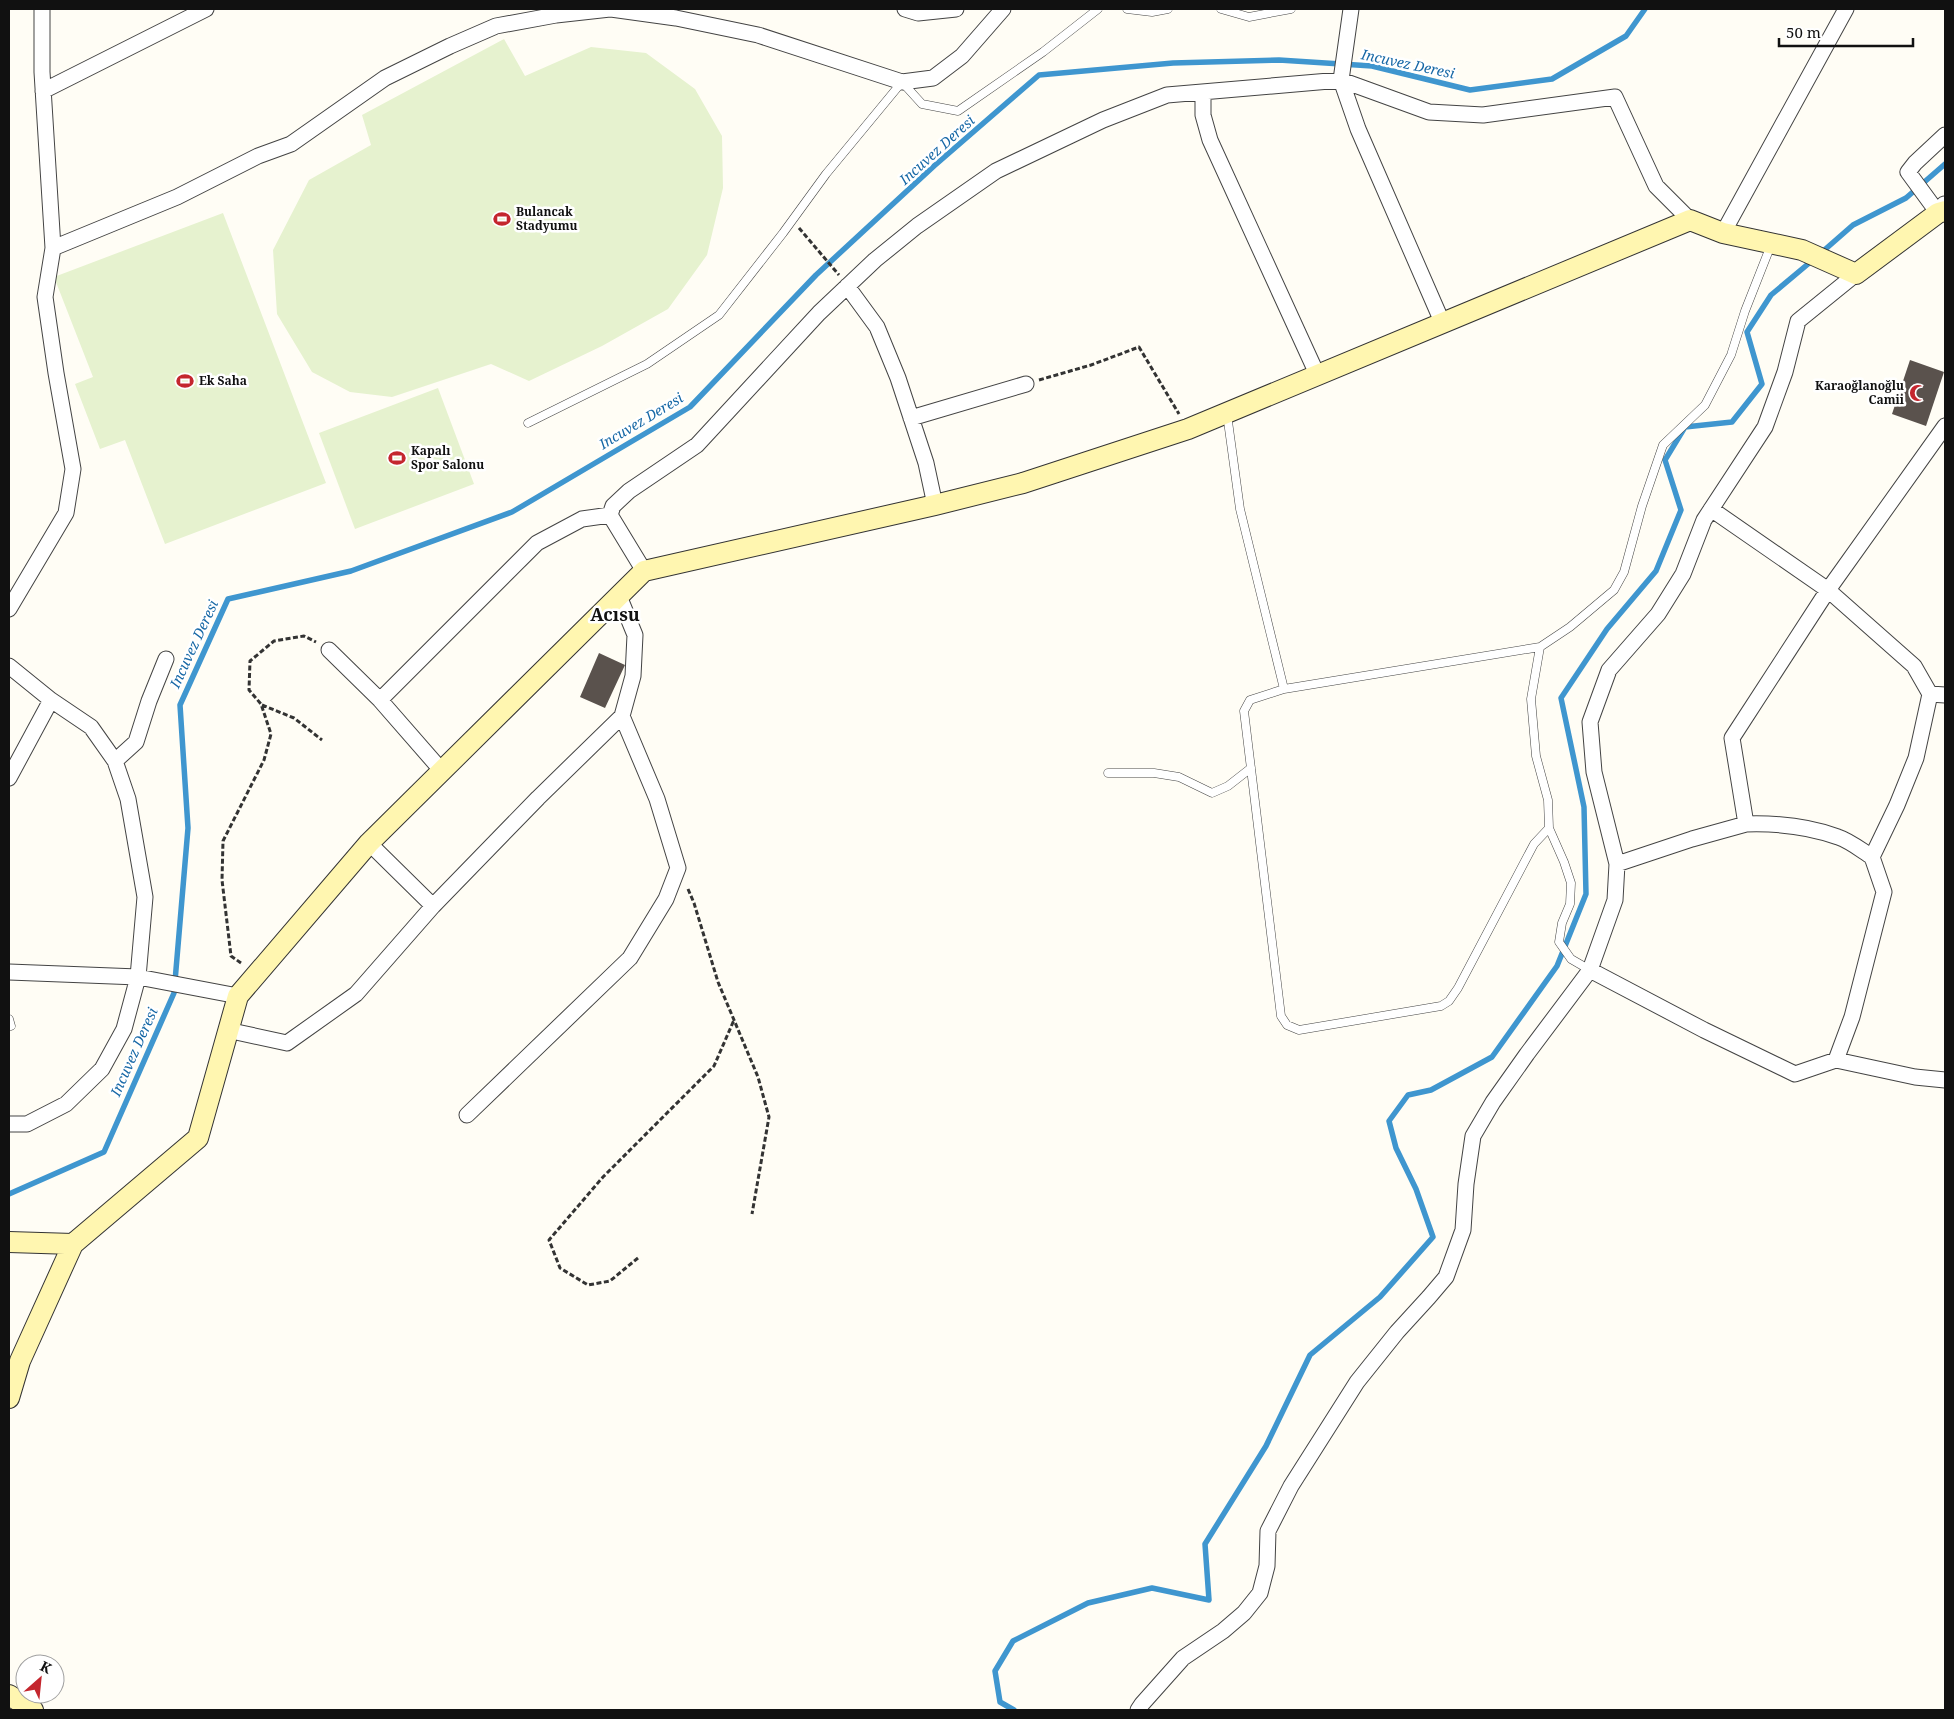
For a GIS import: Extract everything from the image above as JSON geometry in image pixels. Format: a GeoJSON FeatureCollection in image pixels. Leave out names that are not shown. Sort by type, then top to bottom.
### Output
{"type":"FeatureCollection","features":[{"type":"Feature","properties":{"kind":"street"},"geometry":{"type":"LineString","coordinates":[[9,609],[66,513],[74,469],[56,373],[45,297],[53,248],[43,91],[42,9]]}},
{"type":"Feature","properties":{"kind":"street"},"geometry":{"type":"LineString","coordinates":[[43,91],[206,9]]}},
{"type":"Feature","properties":{"kind":"street"},"geometry":{"type":"LineString","coordinates":[[53,248],[178,197],[258,156],[291,144],[385,78],[496,26],[556,15],[610,9],[676,18],[758,35],[902,82],[933,78],[962,56],[1003,9]]}},
{"type":"Feature","properties":{"kind":"street"},"geometry":{"type":"LineString","coordinates":[[905,9],[918,13],[956,9]]}},
{"type":"Feature","properties":{"kind":"street"},"geometry":{"type":"LineString","coordinates":[[1351,9],[1341,80],[1358,129],[1443,324]]}},
{"type":"Feature","properties":{"kind":"street"},"geometry":{"type":"LineString","coordinates":[[1723,233],[1846,9]]}},
{"type":"Feature","properties":{"kind":"street"},"geometry":{"type":"LineString","coordinates":[[644,571],[610,515],[613,506],[629,490],[697,445],[819,313],[844,281],[917,226],[996,171],[1103,120],[1167,96],[1341,80],[1429,112],[1483,115],[1615,97],[1656,186],[1690,220],[1723,233],[1802,250],[1856,274]]}},
{"type":"Feature","properties":{"kind":"street"},"geometry":{"type":"LineString","coordinates":[[1203,93],[1203,115],[1210,140],[1317,374]]}},
{"type":"Feature","properties":{"kind":"street"},"geometry":{"type":"LineString","coordinates":[[1138,1710],[1183,1658],[1223,1631],[1244,1613],[1260,1594],[1267,1566],[1268,1531],[1291,1486],[1357,1382],[1396,1332],[1430,1298],[1446,1277],[1463,1230],[1466,1184],[1473,1136],[1498,1094],[1590,970],[1615,900],[1617,864],[1594,772],[1590,722],[1609,670],[1658,614],[1683,574],[1704,520],[1765,427],[1785,372],[1798,321],[1856,274],[1943,209],[1908,172],[1945,135]]}},
{"type":"Feature","properties":{"kind":"street"},"geometry":{"type":"LineString","coordinates":[[9,1398],[20,1361],[74,1244],[198,1138],[238,996],[368,842],[644,571],[935,506],[1023,482],[1188,429],[1690,220]]}},
{"type":"Feature","properties":{"kind":"street"},"geometry":{"type":"LineString","coordinates":[[844,281],[877,326],[898,378],[926,463],[935,506]]}},
{"type":"Feature","properties":{"kind":"street"},"geometry":{"type":"LineString","coordinates":[[911,418],[1026,384]]}},
{"type":"Feature","properties":{"kind":"street"},"geometry":{"type":"LineString","coordinates":[[1746,824],[1732,738],[1828,590],[1945,426]]}},
{"type":"Feature","properties":{"kind":"street"},"geometry":{"type":"LineString","coordinates":[[1711,509],[1828,590],[1914,666],[1930,694],[1916,758],[1872,857]]}},
{"type":"Feature","properties":{"kind":"street"},"geometry":{"type":"LineString","coordinates":[[380,700],[537,543],[582,518],[610,515]]}},
{"type":"Feature","properties":{"kind":"street"},"geometry":{"type":"LineString","coordinates":[[228,1030],[287,1042],[356,994],[433,906],[538,798],[622,716],[633,676],[635,635],[619,596]]}},
{"type":"Feature","properties":{"kind":"street"},"geometry":{"type":"LineString","coordinates":[[329,650],[380,700],[442,771]]}},
{"type":"Feature","properties":{"kind":"street"},"geometry":{"type":"LineString","coordinates":[[115,761],[136,742],[149,701],[166,659]]}},
{"type":"Feature","properties":{"kind":"street"},"geometry":{"type":"LineString","coordinates":[[9,666],[51,700],[92,727],[115,761],[128,799],[145,897],[138,977],[124,1029],[102,1069],[66,1104],[28,1124],[9,1124]]}},
{"type":"Feature","properties":{"kind":"street"},"geometry":{"type":"LineString","coordinates":[[1930,694],[1945,695]]}},
{"type":"Feature","properties":{"kind":"street"},"geometry":{"type":"LineString","coordinates":[[9,778],[51,700]]}},
{"type":"Feature","properties":{"kind":"street"},"geometry":{"type":"LineString","coordinates":[[467,1115],[630,958],[666,899],[678,868],[657,799],[622,716]]}},
{"type":"Feature","properties":{"kind":"street"},"geometry":{"type":"LineString","coordinates":[[1617,864],[1692,839],[1746,824],[1776,823],[1804,827],[1840,837],[1872,857],[1884,892],[1852,1017],[1836,1060]]}},
{"type":"Feature","properties":{"kind":"street"},"geometry":{"type":"LineString","coordinates":[[368,842],[433,906]]}},
{"type":"Feature","properties":{"kind":"street"},"geometry":{"type":"LineString","coordinates":[[1590,970],[1704,1030],[1796,1074],[1836,1060],[1915,1077],[1945,1080]]}},
{"type":"Feature","properties":{"kind":"street"},"geometry":{"type":"LineString","coordinates":[[9,972],[138,977],[238,996]]}},
{"type":"Feature","properties":{"kind":"street"},"geometry":{"type":"LineString","coordinates":[[9,1242],[74,1244]]}},
{"type":"Feature","properties":{"kind":"street"},"geometry":{"type":"LineString","coordinates":[[9,1695],[33,1710]]}},
{"type":"Feature","properties":{"kind":"lane"},"geometry":{"type":"LineString","coordinates":[[528,423],[647,364],[719,315],[826,174],[902,82],[922,104],[958,110],[1043,52],[1098,9]]}},
{"type":"Feature","properties":{"kind":"lane"},"geometry":{"type":"LineString","coordinates":[[1127,9],[1152,12],[1168,9]]}},
{"type":"Feature","properties":{"kind":"lane"},"geometry":{"type":"LineString","coordinates":[[1222,9],[1249,17],[1291,9]]}},
{"type":"Feature","properties":{"kind":"lane"},"geometry":{"type":"LineString","coordinates":[[1549,828],[1534,844],[1458,988],[1449,1001],[1441,1006],[1299,1030],[1287,1025],[1281,1016],[1244,711],[1250,700],[1284,689],[1540,647],[1570,626],[1614,590],[1624,572],[1642,506],[1663,445],[1705,405],[1732,355],[1771,243]]}},
{"type":"Feature","properties":{"kind":"lane"},"geometry":{"type":"LineString","coordinates":[[1227,412],[1240,509],[1284,689]]}},
{"type":"Feature","properties":{"kind":"lane"},"geometry":{"type":"LineString","coordinates":[[1540,647],[1532,700],[1536,756],[1548,800],[1549,828],[1571,883],[1570,904],[1562,923],[1559,942],[1571,959],[1590,970]]}},
{"type":"Feature","properties":{"kind":"lane"},"geometry":{"type":"LineString","coordinates":[[1108,773],[1154,773],[1179,777],[1212,793],[1228,786],[1251,768]]}},
{"type":"Feature","properties":{"kind":"path"},"geometry":{"type":"LineString","coordinates":[[806,236],[844,281]]}},
{"type":"Feature","properties":{"kind":"path"},"geometry":{"type":"LineString","coordinates":[[1026,384],[1091,365],[1139,347],[1188,429]]}},
{"type":"Feature","properties":{"kind":"path"},"geometry":{"type":"LineString","coordinates":[[256,974],[231,956],[222,880],[223,841],[264,760],[271,734],[261,704],[250,690],[250,661],[274,641],[304,636],[329,650]]}},
{"type":"Feature","properties":{"kind":"path"},"geometry":{"type":"LineString","coordinates":[[261,704],[294,718],[322,740]]}},
{"type":"Feature","properties":{"kind":"path"},"geometry":{"type":"LineString","coordinates":[[678,868],[694,903],[718,982],[758,1076],[769,1118],[752,1214]]}},
{"type":"Feature","properties":{"kind":"path"},"geometry":{"type":"LineString","coordinates":[[638,1258],[610,1281],[588,1285],[560,1268],[549,1240],[603,1177],[714,1066],[734,1020]]}},
{"type":"Feature","properties":{"kind":"green space","name":"Bulancak Stadyumu"},"geometry":{"type":"Polygon","coordinates":[[[504,39],[525,76],[591,47],[646,53],[695,89],[722,136],[723,188],[707,255],[668,309],[602,346],[529,381],[491,364],[392,397],[350,392],[312,372],[277,314],[273,250],[309,180],[371,145],[362,115],[504,39]]]}},
{"type":"Feature","properties":{"kind":"green space","name":"Ek Saha"},"geometry":{"type":"Polygon","coordinates":[[[223,213],[326,483],[165,544],[125,440],[100,449],[75,384],[93,377],[54,277],[223,213]]]}},
{"type":"Feature","properties":{"kind":"green space","name":"Kapalı Spor Salonu"},"geometry":{"type":"Polygon","coordinates":[[[438,388],[474,484],[355,529],[319,433],[438,388]]]}},
{"type":"Feature","properties":{"kind":"building","name":"Karaoğlanoğlu Camii"},"geometry":{"type":"Polygon","coordinates":[[[1910,360],[1944,372],[1926,426],[1892,414],[1910,360]]]}},
{"type":"Feature","properties":{"kind":"building"},"geometry":{"type":"Polygon","coordinates":[[[599,653],[625,665],[605,708],[580,697],[599,653]]]}},
{"type":"Feature","properties":{"kind":"waterway","name":"Incuvez Deresi"},"geometry":{"type":"LineString","coordinates":[[9,1194],[104,1152],[174,993],[188,828],[180,705],[228,599],[351,571],[512,512],[690,407],[816,275],[934,166],[1039,75],[1173,63],[1279,60],[1372,66],[1470,90],[1552,79],[1626,36],[1645,9]]}},
{"type":"Feature","properties":{"kind":"waterway"},"geometry":{"type":"LineString","coordinates":[[1821,253],[1853,225],[1906,198],[1945,164]]}},
{"type":"Feature","properties":{"kind":"waterway"},"geometry":{"type":"LineString","coordinates":[[1014,1710],[1000,1702],[995,1671],[1013,1641],[1088,1603],[1152,1588],[1209,1600],[1205,1544],[1266,1446],[1310,1355],[1380,1297],[1433,1237],[1416,1189],[1396,1148],[1389,1121],[1408,1095],[1431,1090],[1492,1057],[1557,966],[1586,894],[1584,807],[1561,698],[1607,629],[1656,571],[1681,510],[1665,460],[1685,427],[1732,422],[1762,384],[1747,332],[1771,295],[1814,259]]}},
{"type":"Feature","properties":{"kind":"place","name":"Bulancak Stadyumu"},"geometry":{"type":"Point","coordinates":[502,219]}},
{"type":"Feature","properties":{"kind":"place","name":"Ek Saha"},"geometry":{"type":"Point","coordinates":[185,381]}},
{"type":"Feature","properties":{"kind":"place","name":"Karaoğlanoğlu Camii"},"geometry":{"type":"Point","coordinates":[1918,393]}},
{"type":"Feature","properties":{"kind":"place","name":"Kapalı Spor Salonu"},"geometry":{"type":"Point","coordinates":[397,458]}},
{"type":"Feature","properties":{"kind":"district","name":"Acısu"},"geometry":{"type":"Point","coordinates":[615,615]}}]}
